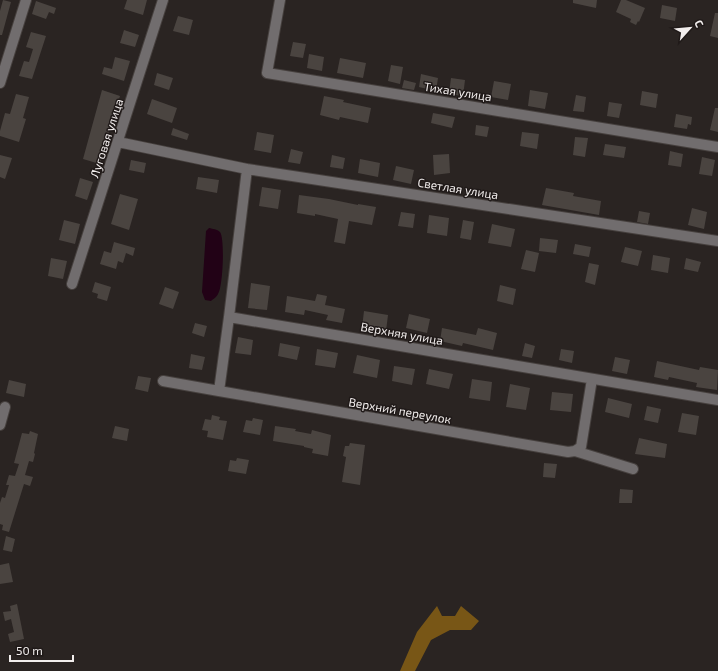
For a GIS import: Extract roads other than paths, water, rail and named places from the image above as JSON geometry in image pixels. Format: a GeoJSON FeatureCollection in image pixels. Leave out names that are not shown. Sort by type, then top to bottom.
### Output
{"type":"FeatureCollection","features":[{"type":"Feature","properties":{"kind":"street"},"geometry":{"type":"LineString","coordinates":[[0,83],[26,0]]}},
{"type":"Feature","properties":{"kind":"street","name":"Луговая улица"},"geometry":{"type":"LineString","coordinates":[[72,284],[163,0]]}},
{"type":"Feature","properties":{"kind":"street","name":"Тихая улица"},"geometry":{"type":"LineString","coordinates":[[280,0],[267,73],[718,147]]}},
{"type":"Feature","properties":{"kind":"street","name":"Светлая улица"},"geometry":{"type":"LineString","coordinates":[[118,142],[247,169],[718,241]]}},
{"type":"Feature","properties":{"kind":"street"},"geometry":{"type":"LineString","coordinates":[[219,391],[247,169]]}},
{"type":"Feature","properties":{"kind":"street","name":"Верхняя улица"},"geometry":{"type":"LineString","coordinates":[[229,317],[718,400]]}},
{"type":"Feature","properties":{"kind":"street"},"geometry":{"type":"LineString","coordinates":[[575,451],[581,447],[592,379]]}},
{"type":"Feature","properties":{"kind":"street","name":"Верхний переулок"},"geometry":{"type":"LineString","coordinates":[[163,381],[568,452],[575,451],[634,469]]}},
{"type":"Feature","properties":{"kind":"street"},"geometry":{"type":"LineString","coordinates":[[0,425],[5,407]]}}]}
